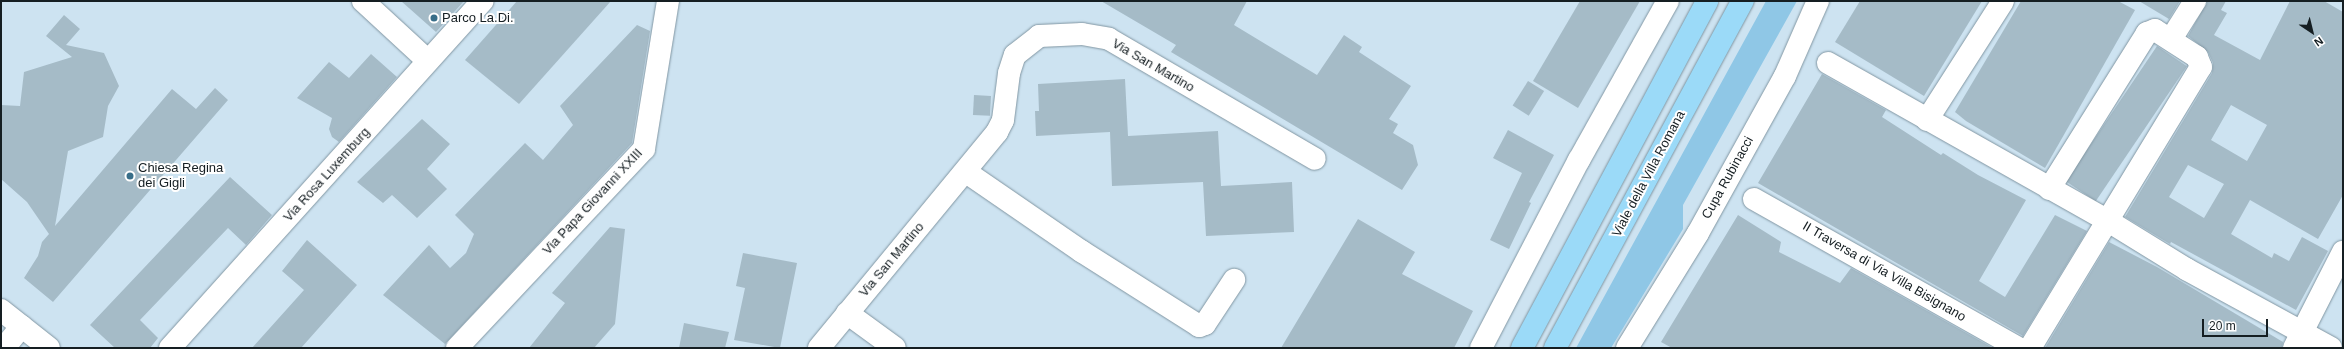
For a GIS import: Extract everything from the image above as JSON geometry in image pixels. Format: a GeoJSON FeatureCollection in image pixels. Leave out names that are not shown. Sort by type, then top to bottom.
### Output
{"type":"FeatureCollection","features":[{"type":"Feature","properties":{"kind":"main road"},"geometry":{"type":"LineString","coordinates":[[1522,348],[1707,1]]}},
{"type":"Feature","properties":{"kind":"main road","name":"Viale della Villa Romana"},"geometry":{"type":"LineString","coordinates":[[1555,348],[1743,1]]}},
{"type":"Feature","properties":{"kind":"street"},"geometry":{"type":"LineString","coordinates":[[363,1],[428,61]]}},
{"type":"Feature","properties":{"kind":"street","name":"Via Rosa Luxemburg"},"geometry":{"type":"LineString","coordinates":[[170,348],[482,1]]}},
{"type":"Feature","properties":{"kind":"street","name":"Via Papa Giovanni XXIII"},"geometry":{"type":"LineString","coordinates":[[457,348],[644,148],[668,1]]}},
{"type":"Feature","properties":{"kind":"street"},"geometry":{"type":"LineString","coordinates":[[1481,348],[1579,160],[1668,1]]}},
{"type":"Feature","properties":{"kind":"street","name":"Cupa Rubinacci"},"geometry":{"type":"LineString","coordinates":[[1627,348],[1698,233],[1785,76],[1818,1]]}},
{"type":"Feature","properties":{"kind":"street"},"geometry":{"type":"LineString","coordinates":[[1927,120],[2003,1]]}},
{"type":"Feature","properties":{"kind":"street"},"geometry":{"type":"LineString","coordinates":[[2171,39],[2195,1]]}},
{"type":"Feature","properties":{"kind":"street"},"geometry":{"type":"LineString","coordinates":[[2019,348],[2108,221],[2201,67],[2197,57],[2155,30],[2148,33],[2049,188]]}},
{"type":"Feature","properties":{"kind":"street","name":"Via San Martino"},"geometry":{"type":"LineString","coordinates":[[819,348],[998,132],[1004,120],[1009,73],[1015,55],[1039,36],[1082,34],[1109,39],[1315,160]]}},
{"type":"Feature","properties":{"kind":"street"},"geometry":{"type":"LineString","coordinates":[[1828,63],[2108,221],[2298,340],[2331,348]]}},
{"type":"Feature","properties":{"kind":"street"},"geometry":{"type":"LineString","coordinates":[[966,172],[1081,251],[1199,326],[1204,324],[1234,280]]}},
{"type":"Feature","properties":{"kind":"street","name":"II Traversa di Via Villa Bisignano"},"geometry":{"type":"LineString","coordinates":[[1754,199],[2019,348]]}},
{"type":"Feature","properties":{"kind":"street"},"geometry":{"type":"LineString","coordinates":[[2298,340],[2343,252]]}},
{"type":"Feature","properties":{"kind":"street"},"geometry":{"type":"LineString","coordinates":[[1,310],[49,348]]}},
{"type":"Feature","properties":{"kind":"street"},"geometry":{"type":"LineString","coordinates":[[847,313],[895,348]]}},
{"type":"Feature","properties":{"kind":"street"},"geometry":{"type":"LineString","coordinates":[[4,348],[22,326]]}},
{"type":"Feature","properties":{"kind":"shaded area"},"geometry":{"type":"Polygon","coordinates":[[[1766,1],[1797,1],[1683,205],[1683,229],[1611,348],[1576,348],[1766,1]]]}},
{"type":"Feature","properties":{"kind":"building","name":"Parco La.Di."},"geometry":{"type":"Polygon","coordinates":[[[401,1],[464,1],[436,32],[401,1]]]}},
{"type":"Feature","properties":{"kind":"building"},"geometry":{"type":"Polygon","coordinates":[[[517,1],[611,1],[519,104],[465,60],[517,1]]]}},
{"type":"Feature","properties":{"kind":"building"},"geometry":{"type":"Polygon","coordinates":[[[1101,1],[1247,1],[1234,25],[1317,75],[1344,35],[1362,47],[1359,52],[1411,86],[1389,119],[1398,124],[1393,133],[1413,145],[1418,165],[1402,190],[1171,52],[1176,45],[1101,1]]]}},
{"type":"Feature","properties":{"kind":"building"},"geometry":{"type":"Polygon","coordinates":[[[1580,1],[1640,1],[1578,108],[1533,81],[1580,1]]]}},
{"type":"Feature","properties":{"kind":"building"},"geometry":{"type":"Polygon","coordinates":[[[1860,1],[1982,1],[1924,96],[1835,42],[1860,1]]]}},
{"type":"Feature","properties":{"kind":"building"},"geometry":{"type":"Polygon","coordinates":[[[2021,1],[2118,1],[2135,10],[2045,168],[1966,121],[1955,112],[2021,1]]]}},
{"type":"Feature","properties":{"kind":"building"},"geometry":{"type":"Polygon","coordinates":[[[2139,1],[2180,1],[2169,19],[2139,1]]]}},
{"type":"Feature","properties":{"kind":"building"},"geometry":{"type":"Polygon","coordinates":[[[2207,1],[2226,1],[2221,10],[2227,13],[2214,35],[2260,60],[2290,1],[2324,1],[2343,12],[2343,195],[2318,239],[2250,200],[2231,234],[2272,258],[2274,253],[2289,261],[2302,237],[2328,251],[2296,310],[2171,242],[2170,244],[2125,217],[2212,73],[2213,63],[2208,52],[2188,36],[2207,1]],[[2231,105],[2211,140],[2247,161],[2267,125],[2231,105]],[[2188,165],[2169,197],[2204,218],[2224,184],[2188,165]]]}},
{"type":"Feature","properties":{"kind":"building","name":"Chiesa Regina dei Gigli"},"geometry":{"type":"Polygon","coordinates":[[[64,15],[80,29],[66,45],[104,53],[119,86],[108,106],[103,137],[68,151],[55,226],[172,89],[196,109],[215,88],[228,100],[53,302],[24,278],[38,256],[42,242],[49,234],[27,202],[1,179],[1,105],[20,106],[24,72],[72,57],[46,36],[64,15]]]}},
{"type":"Feature","properties":{"kind":"building"},"geometry":{"type":"Polygon","coordinates":[[[637,25],[650,31],[632,143],[445,344],[383,295],[429,245],[450,268],[466,253],[474,234],[455,215],[525,143],[543,160],[573,125],[560,106],[637,25]]]}},
{"type":"Feature","properties":{"kind":"building"},"geometry":{"type":"Polygon","coordinates":[[[2157,46],[2187,66],[2096,201],[2066,181],[2157,46]]]}},
{"type":"Feature","properties":{"kind":"building"},"geometry":{"type":"Polygon","coordinates":[[[371,54],[397,77],[339,142],[332,137],[329,129],[332,118],[297,98],[329,62],[349,78],[371,54]]]}},
{"type":"Feature","properties":{"kind":"building"},"geometry":{"type":"Polygon","coordinates":[[[1822,74],[1886,110],[1882,117],[1941,155],[1943,153],[1978,175],[2026,200],[1979,281],[2005,297],[2055,215],[2087,231],[2023,336],[1758,183],[1822,74]]]}},
{"type":"Feature","properties":{"kind":"building"},"geometry":{"type":"Polygon","coordinates":[[[1125,79],[1128,136],[1218,131],[1221,186],[1292,182],[1294,232],[1206,236],[1203,182],[1112,186],[1110,132],[1036,136],[1035,111],[1039,111],[1038,84],[1125,79]]]}},
{"type":"Feature","properties":{"kind":"building"},"geometry":{"type":"Polygon","coordinates":[[[1528,81],[1544,91],[1529,116],[1513,106],[1528,81]]]}},
{"type":"Feature","properties":{"kind":"building"},"geometry":{"type":"Polygon","coordinates":[[[974,95],[991,96],[990,116],[973,115],[974,95]]]}},
{"type":"Feature","properties":{"kind":"building"},"geometry":{"type":"Polygon","coordinates":[[[422,119],[450,144],[427,169],[447,189],[417,218],[392,195],[383,203],[357,182],[422,119]]]}},
{"type":"Feature","properties":{"kind":"building"},"geometry":{"type":"Polygon","coordinates":[[[1508,130],[1554,155],[1529,202],[1531,203],[1509,249],[1490,240],[1522,173],[1493,158],[1508,130]]]}},
{"type":"Feature","properties":{"kind":"building"},"geometry":{"type":"Polygon","coordinates":[[[230,177],[272,215],[246,245],[228,228],[140,320],[158,338],[150,348],[115,348],[90,325],[230,177]]]}},
{"type":"Feature","properties":{"kind":"building"},"geometry":{"type":"Polygon","coordinates":[[[1738,215],[1781,242],[1779,252],[1840,283],[1851,268],[1993,348],[1672,348],[1661,342],[1738,215]]]}},
{"type":"Feature","properties":{"kind":"building"},"geometry":{"type":"Polygon","coordinates":[[[1358,219],[1415,252],[1402,274],[1473,311],[1454,348],[1281,348],[1358,219]]]}},
{"type":"Feature","properties":{"kind":"building"},"geometry":{"type":"Polygon","coordinates":[[[610,227],[625,229],[615,324],[594,348],[529,348],[565,303],[552,293],[610,227]]]}},
{"type":"Feature","properties":{"kind":"building"},"geometry":{"type":"Polygon","coordinates":[[[307,240],[357,285],[301,348],[252,348],[304,290],[282,271],[307,240]]]}},
{"type":"Feature","properties":{"kind":"building"},"geometry":{"type":"Polygon","coordinates":[[[2109,242],[2157,267],[2283,342],[2282,348],[2045,348],[2109,242]]]}},
{"type":"Feature","properties":{"kind":"building"},"geometry":{"type":"Polygon","coordinates":[[[743,253],[797,263],[780,348],[734,340],[745,288],[736,286],[743,253]]]}},
{"type":"Feature","properties":{"kind":"building"},"geometry":{"type":"Polygon","coordinates":[[[684,323],[729,332],[725,348],[679,348],[684,323]]]}},
{"type":"Feature","properties":{"kind":"place","name":"Parco La.Di."},"geometry":{"type":"Point","coordinates":[434,18]}},
{"type":"Feature","properties":{"kind":"place","name":"Chiesa Regina dei Gigli"},"geometry":{"type":"Point","coordinates":[130,176]}}]}
